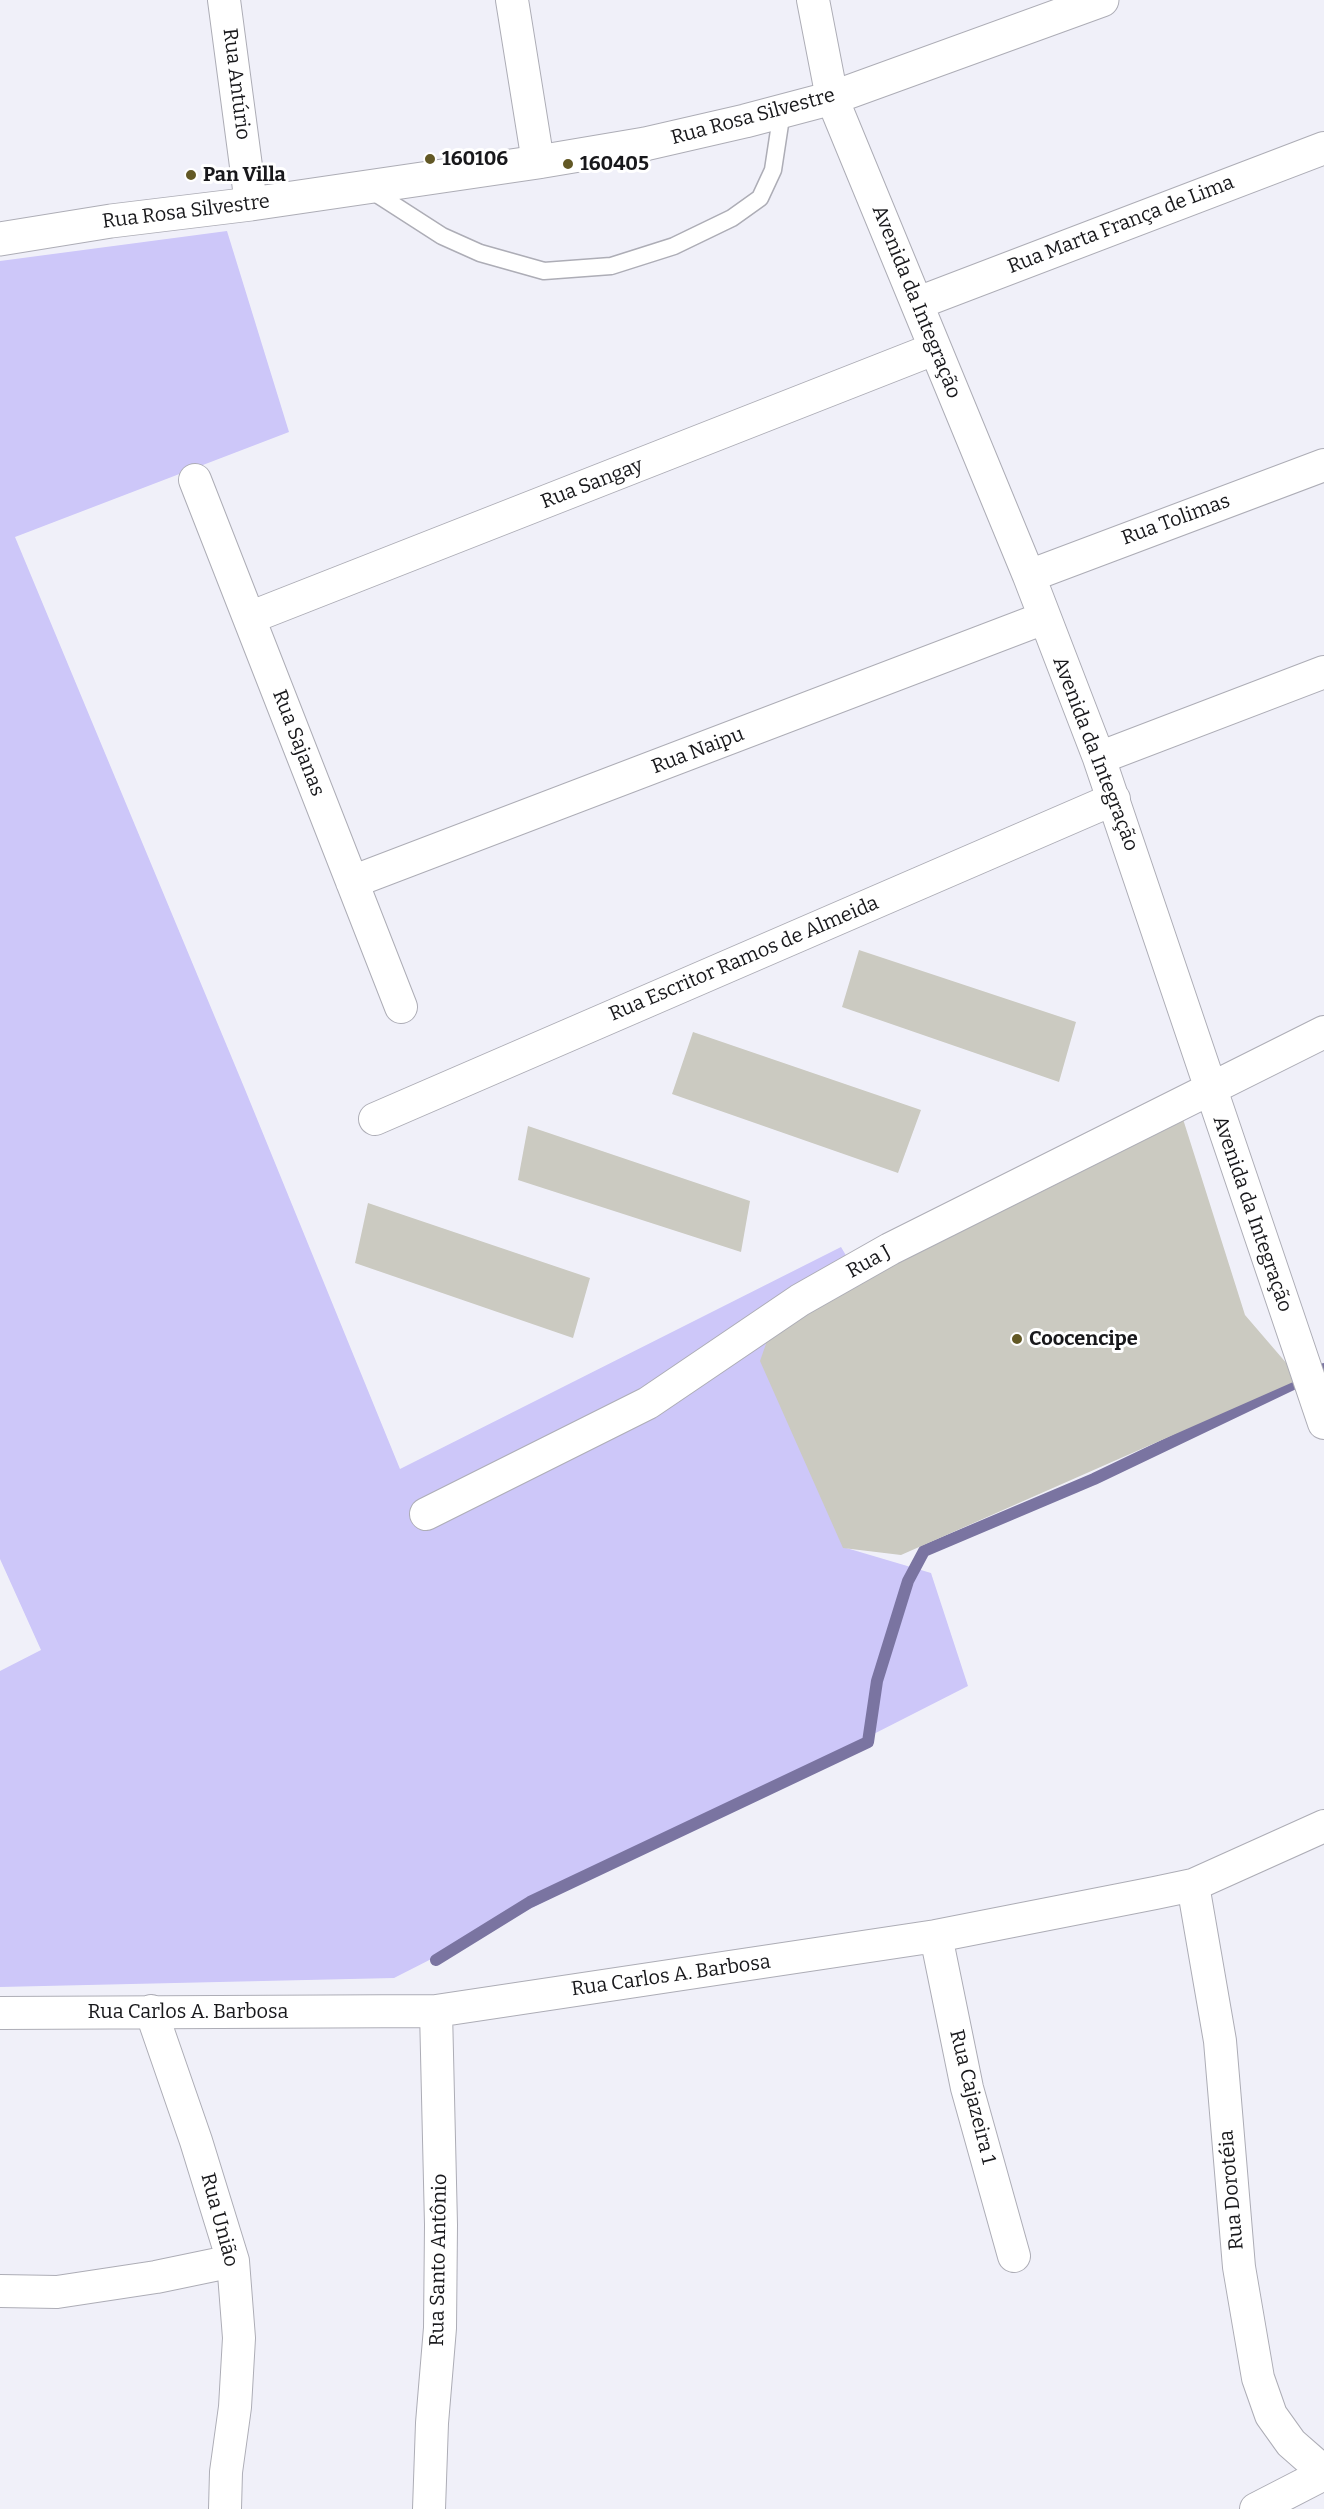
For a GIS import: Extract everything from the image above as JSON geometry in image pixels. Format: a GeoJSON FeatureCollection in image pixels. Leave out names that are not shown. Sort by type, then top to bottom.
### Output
{"type":"FeatureCollection","features":[{"type":"Feature","properties":{"kind":"main road","name":"Rua Rosa Silvestre"},"geometry":{"type":"LineString","coordinates":[[0,239],[538,162],[645,144],[832,98],[1102,0]]}},
{"type":"Feature","properties":{"kind":"street","name":"Rua Antúrio"},"geometry":{"type":"LineString","coordinates":[[224,0],[251,204]]}},
{"type":"Feature","properties":{"kind":"street"},"geometry":{"type":"LineString","coordinates":[[512,0],[538,162]]}},
{"type":"Feature","properties":{"kind":"street","name":"Avenida da Integração"},"geometry":{"type":"LineString","coordinates":[[813,0],[832,98],[1029,576],[1099,758],[1324,1423]]}},
{"type":"Feature","properties":{"kind":"street","name":"Rua Marta França de Lima"},"geometry":{"type":"LineString","coordinates":[[918,303],[1324,148]]}},
{"type":"Feature","properties":{"kind":"street","name":"Rua Sangay"},"geometry":{"type":"LineString","coordinates":[[249,618],[934,349]]}},
{"type":"Feature","properties":{"kind":"street","name":"Rua Tolimas"},"geometry":{"type":"LineString","coordinates":[[1029,576],[1324,465]]}},
{"type":"Feature","properties":{"kind":"street","name":"Rua Sajanas"},"geometry":{"type":"LineString","coordinates":[[195,480],[401,1007]]}},
{"type":"Feature","properties":{"kind":"street","name":"Rua Naipu"},"geometry":{"type":"LineString","coordinates":[[352,882],[1044,618]]}},
{"type":"Feature","properties":{"kind":"street"},"geometry":{"type":"LineString","coordinates":[[1099,758],[1324,672]]}},
{"type":"Feature","properties":{"kind":"street","name":"Rua Escritor Ramos de Almeida"},"geometry":{"type":"LineString","coordinates":[[375,1119],[1114,799]]}},
{"type":"Feature","properties":{"kind":"street","name":"Rua J"},"geometry":{"type":"LineString","coordinates":[[426,1514],[648,1403],[800,1300],[890,1249],[1324,1032]]}},
{"type":"Feature","properties":{"kind":"street","name":"Rua Carlos A. Barbosa"},"geometry":{"type":"LineString","coordinates":[[0,2013],[436,2011],[936,1936],[1193,1885],[1324,1826]]}},
{"type":"Feature","properties":{"kind":"street","name":"Rua Dorotéia"},"geometry":{"type":"LineString","coordinates":[[1193,1885],[1220,2041],[1239,2267],[1258,2378],[1271,2415],[1291,2443],[1324,2473]]}},
{"type":"Feature","properties":{"kind":"street","name":"Rua Cajazeira 1"},"geometry":{"type":"LineString","coordinates":[[936,1936],[967,2088],[1014,2256]]}},
{"type":"Feature","properties":{"kind":"street","name":"Rua União"},"geometry":{"type":"LineString","coordinates":[[151,2011],[196,2141],[233,2262],[239,2338],[236,2407],[226,2472],[225,2509]]}},
{"type":"Feature","properties":{"kind":"street","name":"Rua Santo Antônio"},"geometry":{"type":"LineString","coordinates":[[429,2509],[432,2424],[440,2328],[441,2225],[436,2011]]}},
{"type":"Feature","properties":{"kind":"street"},"geometry":{"type":"LineString","coordinates":[[0,2290],[57,2292],[156,2277],[233,2262]]}},
{"type":"Feature","properties":{"kind":"street"},"geometry":{"type":"LineString","coordinates":[[1256,2509],[1324,2473]]}},
{"type":"Feature","properties":{"kind":"lane"},"geometry":{"type":"LineString","coordinates":[[366,187],[442,236],[480,254],[544,271],[611,266],[674,246],[732,218],[760,198],[773,170],[782,111]]}},
{"type":"Feature","properties":{"kind":"shaded area"},"geometry":{"type":"Polygon","coordinates":[[[227,231],[289,432],[15,537],[400,1469],[841,1247],[876,1306],[843,1547],[931,1573],[968,1686],[394,1978],[0,1987],[0,1671],[41,1650],[0,1559],[0,261],[227,231]]]}},
{"type":"Feature","properties":{"kind":"building"},"geometry":{"type":"Polygon","coordinates":[[[859,950],[1076,1022],[1059,1082],[842,1007],[859,950]]]}},
{"type":"Feature","properties":{"kind":"building"},"geometry":{"type":"Polygon","coordinates":[[[693,1032],[921,1110],[898,1173],[672,1094],[693,1032]]]}},
{"type":"Feature","properties":{"kind":"building","name":"Coocencipe"},"geometry":{"type":"Polygon","coordinates":[[[1183,1119],[1245,1315],[1300,1379],[901,1555],[843,1548],[760,1361],[775,1318],[1183,1119]]]}},
{"type":"Feature","properties":{"kind":"building"},"geometry":{"type":"Polygon","coordinates":[[[528,1126],[750,1201],[741,1252],[518,1180],[528,1126]]]}},
{"type":"Feature","properties":{"kind":"building"},"geometry":{"type":"Polygon","coordinates":[[[368,1203],[590,1278],[573,1338],[355,1263],[368,1203]]]}},
{"type":"Feature","properties":{"kind":"waterway"},"geometry":{"type":"LineString","coordinates":[[436,1960],[530,1902],[868,1742],[877,1681],[908,1581],[924,1551],[1094,1479],[1324,1369]]}},
{"type":"Feature","properties":{"kind":"place","name":"160106"},"geometry":{"type":"Point","coordinates":[430,159]}},
{"type":"Feature","properties":{"kind":"place","name":"160405"},"geometry":{"type":"Point","coordinates":[568,164]}},
{"type":"Feature","properties":{"kind":"place","name":"Pan Villa"},"geometry":{"type":"Point","coordinates":[191,175]}},
{"type":"Feature","properties":{"kind":"place","name":"Coocencipe"},"geometry":{"type":"Point","coordinates":[1017,1339]}}]}
